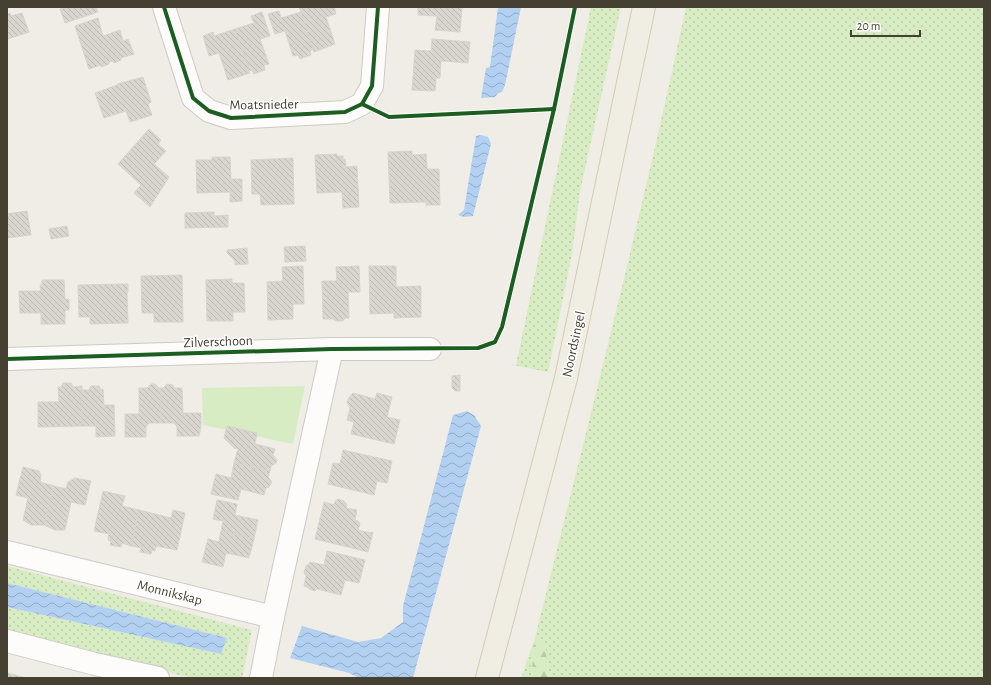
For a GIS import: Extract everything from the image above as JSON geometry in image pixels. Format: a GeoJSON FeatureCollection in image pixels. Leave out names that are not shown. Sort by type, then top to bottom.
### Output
{"type":"FeatureCollection","features":[{"type":"Feature","properties":{"kind":"main road","name":"Noordsingel"},"geometry":{"type":"LineString","coordinates":[[487,678],[566,378],[644,7]]}},
{"type":"Feature","properties":{"kind":"street","name":"Moatsnieder"},"geometry":{"type":"LineString","coordinates":[[164,7],[194,98],[209,111],[231,118],[345,112],[362,104],[372,86],[378,7]]}},
{"type":"Feature","properties":{"kind":"street","name":"Zilverschoon"},"geometry":{"type":"LineString","coordinates":[[7,359],[332,349],[430,349]]}},
{"type":"Feature","properties":{"kind":"street"},"geometry":{"type":"LineString","coordinates":[[261,678],[332,349]]}},
{"type":"Feature","properties":{"kind":"street","name":"Monnikskap"},"geometry":{"type":"LineString","coordinates":[[7,552],[273,617]]}},
{"type":"Feature","properties":{"kind":"street"},"geometry":{"type":"LineString","coordinates":[[7,641],[93,671],[158,678]]}},
{"type":"Feature","properties":{"kind":"green space"},"geometry":{"type":"Polygon","coordinates":[[[591,7],[621,7],[580,191],[572,254],[548,372],[513,365],[516,365],[591,7]]]}},
{"type":"Feature","properties":{"kind":"green space"},"geometry":{"type":"Polygon","coordinates":[[[686,7],[984,7],[984,678],[549,678],[545,646],[535,639],[531,678],[521,678],[535,638],[613,323],[651,166],[686,7]]]}},
{"type":"Feature","properties":{"kind":"green space"},"geometry":{"type":"Polygon","coordinates":[[[305,386],[293,444],[203,425],[202,388],[305,386]]]}},
{"type":"Feature","properties":{"kind":"green space"},"geometry":{"type":"Polygon","coordinates":[[[7,566],[252,630],[242,678],[193,678],[7,637],[7,607],[221,654],[227,638],[7,583],[7,566]]]}},
{"type":"Feature","properties":{"kind":"green space"},"geometry":{"type":"Polygon","coordinates":[[[535,638],[545,646],[549,678],[531,678],[535,638]]]}},
{"type":"Feature","properties":{"kind":"water"},"geometry":{"type":"Polygon","coordinates":[[[498,7],[521,7],[505,85],[502,92],[498,93],[495,97],[481,98],[486,68],[490,67],[498,7]]]}},
{"type":"Feature","properties":{"kind":"water"},"geometry":{"type":"Polygon","coordinates":[[[481,135],[488,137],[491,144],[473,216],[464,217],[458,215],[464,210],[476,136],[481,135]]]}},
{"type":"Feature","properties":{"kind":"water"},"geometry":{"type":"Polygon","coordinates":[[[467,411],[474,415],[481,426],[413,678],[359,678],[349,673],[290,658],[302,626],[358,642],[381,638],[403,622],[403,606],[453,415],[467,411]]]}},
{"type":"Feature","properties":{"kind":"water"},"geometry":{"type":"Polygon","coordinates":[[[7,583],[227,638],[221,654],[7,607],[7,583]]]}},
{"type":"Feature","properties":{"kind":"building"},"geometry":{"type":"Polygon","coordinates":[[[66,7],[96,7],[98,12],[65,23],[60,9],[66,7]]]}},
{"type":"Feature","properties":{"kind":"building"},"geometry":{"type":"Polygon","coordinates":[[[299,7],[334,7],[336,14],[326,17],[335,44],[314,52],[299,7]]]}},
{"type":"Feature","properties":{"kind":"building"},"geometry":{"type":"Polygon","coordinates":[[[418,7],[462,7],[460,32],[435,30],[437,16],[418,15],[418,7]]]}},
{"type":"Feature","properties":{"kind":"building"},"geometry":{"type":"Polygon","coordinates":[[[279,11],[281,18],[301,12],[313,49],[310,51],[311,55],[300,59],[298,55],[293,56],[285,31],[275,34],[268,14],[279,11]]]}},
{"type":"Feature","properties":{"kind":"building"},"geometry":{"type":"Polygon","coordinates":[[[262,12],[270,36],[260,39],[269,64],[264,65],[265,70],[254,74],[252,70],[249,71],[235,29],[254,23],[251,16],[262,12]]]}},
{"type":"Feature","properties":{"kind":"building"},"geometry":{"type":"Polygon","coordinates":[[[10,13],[11,16],[22,13],[29,32],[8,39],[7,14],[10,13]]]}},
{"type":"Feature","properties":{"kind":"building"},"geometry":{"type":"Polygon","coordinates":[[[98,18],[103,36],[120,30],[123,41],[128,39],[134,54],[121,58],[121,60],[114,63],[113,61],[101,67],[101,65],[89,69],[75,26],[98,18]]]}},
{"type":"Feature","properties":{"kind":"building"},"geometry":{"type":"Polygon","coordinates":[[[235,29],[250,73],[228,80],[219,53],[209,56],[203,36],[213,32],[214,36],[235,29]]]}},
{"type":"Feature","properties":{"kind":"building"},"geometry":{"type":"Polygon","coordinates":[[[432,39],[470,42],[468,63],[441,61],[440,78],[436,78],[435,91],[412,90],[415,50],[431,51],[432,39]]]}},
{"type":"Feature","properties":{"kind":"building"},"geometry":{"type":"Polygon","coordinates":[[[143,77],[151,102],[148,104],[152,115],[130,122],[126,111],[104,118],[95,93],[117,84],[143,77]]]}},
{"type":"Feature","properties":{"kind":"building"},"geometry":{"type":"Polygon","coordinates":[[[149,129],[161,140],[158,144],[166,151],[154,164],[169,177],[150,207],[134,193],[141,185],[118,164],[149,129]]]}},
{"type":"Feature","properties":{"kind":"building"},"geometry":{"type":"Polygon","coordinates":[[[412,151],[412,155],[426,154],[427,169],[439,169],[440,205],[426,205],[426,202],[390,203],[388,152],[412,151]]]}},
{"type":"Feature","properties":{"kind":"building"},"geometry":{"type":"Polygon","coordinates":[[[337,154],[337,156],[343,156],[346,167],[357,166],[359,207],[343,208],[342,192],[317,193],[315,155],[337,154]]]}},
{"type":"Feature","properties":{"kind":"building"},"geometry":{"type":"Polygon","coordinates":[[[212,157],[230,157],[231,179],[242,179],[242,201],[230,202],[230,192],[197,193],[196,160],[212,160],[212,157]]]}},
{"type":"Feature","properties":{"kind":"building"},"geometry":{"type":"Polygon","coordinates":[[[293,158],[294,204],[261,205],[260,194],[252,194],[251,160],[293,158]]]}},
{"type":"Feature","properties":{"kind":"building"},"geometry":{"type":"Polygon","coordinates":[[[27,211],[31,235],[7,238],[7,214],[27,211]]]}},
{"type":"Feature","properties":{"kind":"building"},"geometry":{"type":"Polygon","coordinates":[[[214,212],[214,216],[228,215],[228,227],[185,228],[185,213],[214,212]]]}},
{"type":"Feature","properties":{"kind":"building"},"geometry":{"type":"Polygon","coordinates":[[[67,226],[69,236],[51,239],[49,229],[67,226]]]}},
{"type":"Feature","properties":{"kind":"building"},"geometry":{"type":"Polygon","coordinates":[[[305,246],[306,261],[285,262],[284,247],[305,246]]]}},
{"type":"Feature","properties":{"kind":"building"},"geometry":{"type":"Polygon","coordinates":[[[247,248],[248,264],[235,265],[235,261],[227,253],[227,250],[247,248]]]}},
{"type":"Feature","properties":{"kind":"building"},"geometry":{"type":"Polygon","coordinates":[[[303,266],[304,304],[293,304],[293,319],[268,320],[267,282],[283,281],[282,267],[303,266]]]}},
{"type":"Feature","properties":{"kind":"building"},"geometry":{"type":"Polygon","coordinates":[[[359,266],[360,292],[348,292],[349,318],[345,318],[343,321],[323,319],[322,281],[337,281],[336,267],[359,266]]]}},
{"type":"Feature","properties":{"kind":"building"},"geometry":{"type":"Polygon","coordinates":[[[369,266],[396,266],[396,287],[421,286],[421,317],[394,318],[394,313],[370,314],[369,266]]]}},
{"type":"Feature","properties":{"kind":"building"},"geometry":{"type":"Polygon","coordinates":[[[182,275],[183,322],[154,322],[154,313],[142,313],[141,276],[182,275]]]}},
{"type":"Feature","properties":{"kind":"building"},"geometry":{"type":"Polygon","coordinates":[[[232,279],[232,283],[244,283],[245,312],[233,312],[233,321],[207,321],[206,280],[232,279]]]}},
{"type":"Feature","properties":{"kind":"building"},"geometry":{"type":"Polygon","coordinates":[[[42,280],[64,280],[65,299],[69,299],[69,310],[65,310],[65,324],[41,324],[41,313],[20,313],[19,291],[41,291],[40,285],[42,285],[42,280]]]}},
{"type":"Feature","properties":{"kind":"building"},"geometry":{"type":"Polygon","coordinates":[[[128,284],[128,323],[90,324],[90,317],[79,317],[78,285],[128,284]]]}},
{"type":"Feature","properties":{"kind":"building"},"geometry":{"type":"Polygon","coordinates":[[[460,375],[460,391],[455,391],[452,388],[452,376],[460,375]]]}},
{"type":"Feature","properties":{"kind":"building"},"geometry":{"type":"Polygon","coordinates":[[[63,383],[71,383],[73,387],[82,386],[82,426],[38,427],[38,402],[59,402],[58,387],[61,387],[63,383]]]}},
{"type":"Feature","properties":{"kind":"building"},"geometry":{"type":"Polygon","coordinates":[[[151,384],[155,384],[161,388],[161,423],[149,423],[146,427],[146,437],[125,437],[125,414],[139,414],[139,388],[147,388],[151,384]]]}},
{"type":"Feature","properties":{"kind":"building"},"geometry":{"type":"Polygon","coordinates":[[[167,384],[173,385],[174,388],[182,388],[183,413],[201,413],[201,427],[199,436],[177,436],[177,426],[174,423],[161,423],[161,388],[167,384]]]}},
{"type":"Feature","properties":{"kind":"building"},"geometry":{"type":"Polygon","coordinates":[[[91,386],[99,386],[101,390],[103,389],[104,405],[114,405],[115,436],[96,437],[96,426],[82,426],[81,390],[89,390],[91,386]]]}},
{"type":"Feature","properties":{"kind":"building"},"geometry":{"type":"Polygon","coordinates":[[[353,393],[375,399],[377,393],[392,397],[387,417],[400,420],[394,444],[351,434],[354,422],[347,420],[350,408],[347,402],[353,393]]]}},
{"type":"Feature","properties":{"kind":"building"},"geometry":{"type":"Polygon","coordinates":[[[227,426],[257,433],[255,444],[275,449],[273,455],[277,460],[276,463],[271,466],[270,471],[234,463],[238,449],[234,448],[224,438],[227,426]]]}},
{"type":"Feature","properties":{"kind":"building"},"geometry":{"type":"Polygon","coordinates":[[[343,450],[392,461],[387,483],[377,481],[374,495],[328,484],[333,463],[340,464],[343,450]]]}},
{"type":"Feature","properties":{"kind":"building"},"geometry":{"type":"Polygon","coordinates":[[[234,463],[270,471],[268,477],[272,482],[269,487],[266,488],[264,495],[241,489],[238,500],[211,494],[216,474],[231,478],[234,463]]]}},
{"type":"Feature","properties":{"kind":"building"},"geometry":{"type":"Polygon","coordinates":[[[23,467],[39,471],[41,475],[40,482],[54,486],[44,525],[31,525],[23,520],[28,498],[16,495],[23,467]]]}},
{"type":"Feature","properties":{"kind":"building"},"geometry":{"type":"Polygon","coordinates":[[[75,478],[91,481],[85,505],[71,502],[65,530],[55,530],[44,525],[54,486],[66,489],[68,482],[75,478]]]}},
{"type":"Feature","properties":{"kind":"building"},"geometry":{"type":"Polygon","coordinates":[[[103,491],[125,496],[122,506],[139,510],[131,546],[122,543],[121,547],[110,545],[111,541],[108,540],[109,534],[94,531],[103,491]]]}},
{"type":"Feature","properties":{"kind":"building"},"geometry":{"type":"Polygon","coordinates":[[[338,499],[347,504],[346,508],[357,510],[355,520],[360,524],[358,530],[371,533],[373,532],[368,552],[315,539],[324,502],[334,505],[335,501],[338,499]]]}},
{"type":"Feature","properties":{"kind":"building"},"geometry":{"type":"Polygon","coordinates":[[[217,500],[237,504],[235,515],[258,520],[254,539],[221,531],[223,521],[213,519],[217,500]]]}},
{"type":"Feature","properties":{"kind":"building"},"geometry":{"type":"Polygon","coordinates":[[[139,510],[171,518],[173,510],[185,513],[177,550],[156,546],[155,551],[152,550],[151,554],[140,552],[141,548],[131,546],[139,510]]]}},
{"type":"Feature","properties":{"kind":"building"},"geometry":{"type":"Polygon","coordinates":[[[221,531],[254,539],[249,558],[226,553],[223,567],[202,562],[208,539],[219,542],[221,531]]]}},
{"type":"Feature","properties":{"kind":"building"},"geometry":{"type":"Polygon","coordinates":[[[327,551],[365,560],[359,583],[345,580],[341,595],[317,589],[315,591],[304,586],[306,576],[304,573],[306,566],[310,562],[324,565],[327,551]]]}},
{"type":"Feature","properties":{"kind":"building"},"geometry":{"type":"Polygon","coordinates":[[[8,673],[26,678],[7,678],[8,673]]]}},
{"type":"Feature","properties":{"kind":"cycle path"},"geometry":{"type":"LineString","coordinates":[[164,7],[193,98],[209,111],[231,118],[345,112],[362,104],[372,86],[378,7]]}},
{"type":"Feature","properties":{"kind":"cycle path"},"geometry":{"type":"LineString","coordinates":[[7,359],[332,349],[478,348],[495,342],[502,327],[554,109],[575,7]]}},
{"type":"Feature","properties":{"kind":"cycle path"},"geometry":{"type":"LineString","coordinates":[[362,104],[389,117],[554,109]]}}]}
